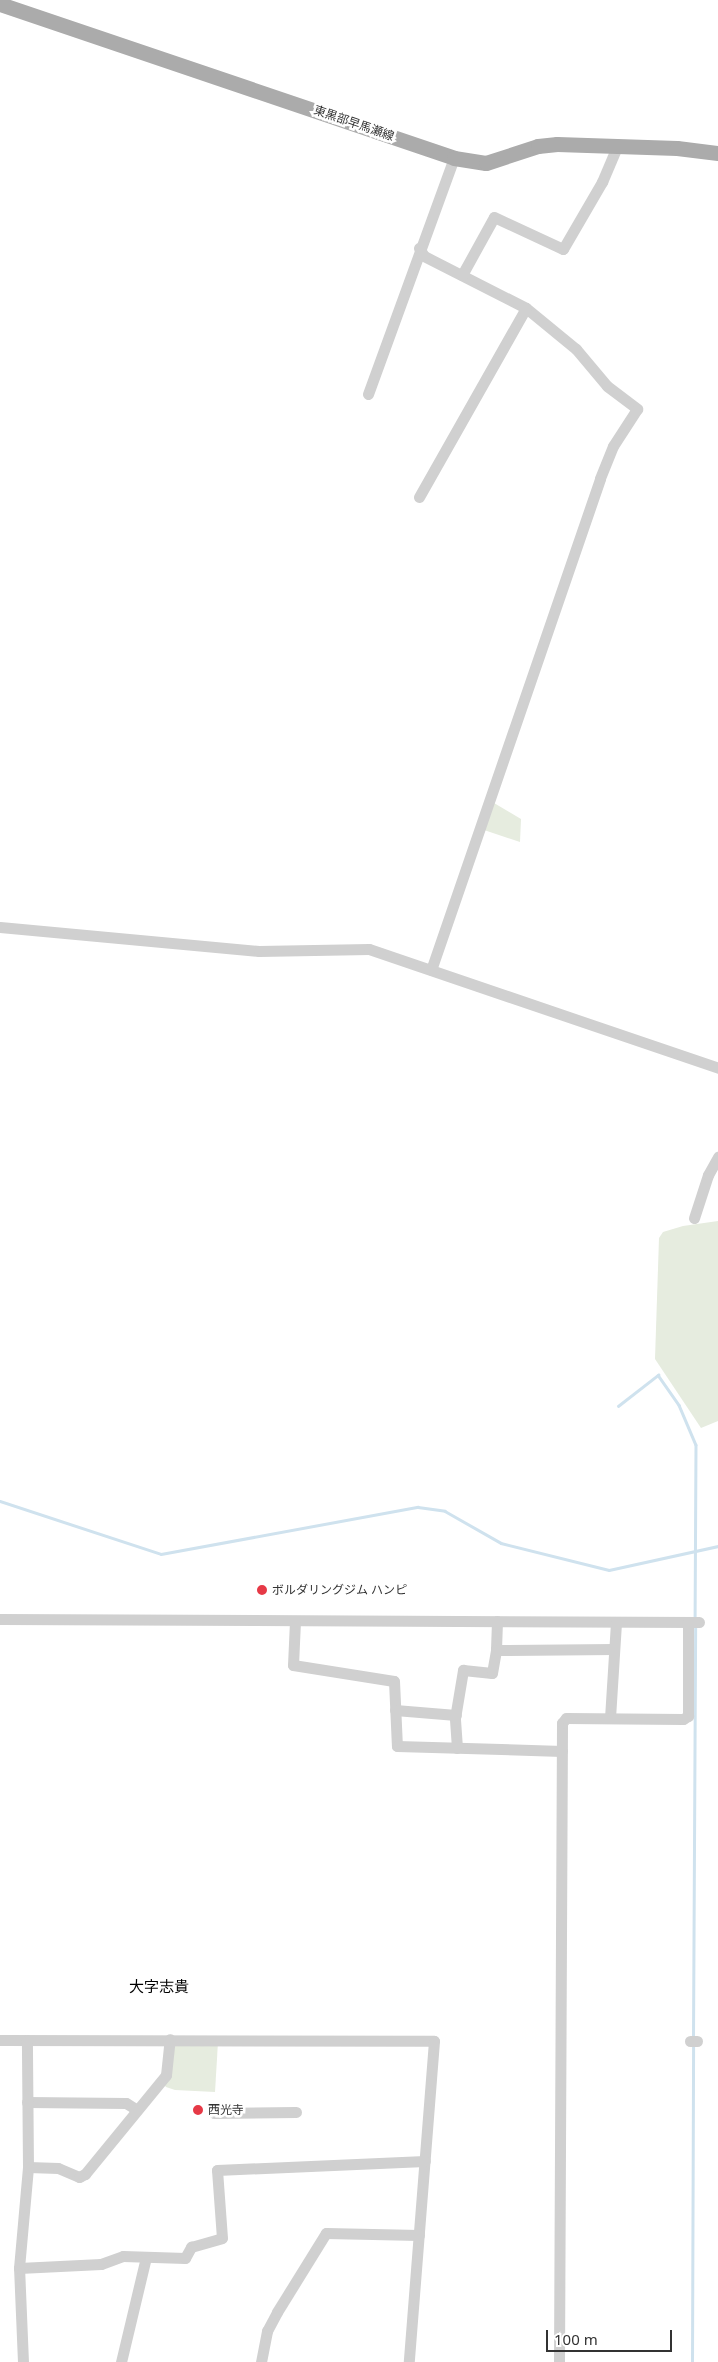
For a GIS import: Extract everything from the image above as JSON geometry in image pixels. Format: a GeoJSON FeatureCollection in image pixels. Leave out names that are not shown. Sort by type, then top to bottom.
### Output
{"type":"FeatureCollection","features":[{"type":"Feature","properties":{"kind":"main road","name":"東黒部早馬瀬線"},"geometry":{"type":"LineString","coordinates":[[0,4],[454,158],[486,163],[546,144],[677,148],[718,153]]}},
{"type":"Feature","properties":{"kind":"street"},"geometry":{"type":"LineString","coordinates":[[462,275],[494,217],[563,249],[602,182],[617,147]]}},
{"type":"Feature","properties":{"kind":"street"},"geometry":{"type":"LineString","coordinates":[[368,394],[419,248],[454,158]]}},
{"type":"Feature","properties":{"kind":"street"},"geometry":{"type":"LineString","coordinates":[[419,248],[424,256],[526,308],[576,349],[606,386],[637,409],[613,446],[600,478],[431,970]]}},
{"type":"Feature","properties":{"kind":"street"},"geometry":{"type":"LineString","coordinates":[[420,497],[526,308]]}},
{"type":"Feature","properties":{"kind":"street"},"geometry":{"type":"LineString","coordinates":[[0,927],[259,951],[360,948],[431,970],[718,1068]]}},
{"type":"Feature","properties":{"kind":"street"},"geometry":{"type":"LineString","coordinates":[[694,1218],[708,1175],[718,1158]]}},
{"type":"Feature","properties":{"kind":"street"},"geometry":{"type":"LineString","coordinates":[[0,1619],[693,1622],[688,1716],[683,1719],[566,1718],[562,1723],[559,2362]]}},
{"type":"Feature","properties":{"kind":"street"},"geometry":{"type":"LineString","coordinates":[[295,1621],[293,1665],[394,1681],[397,1746],[562,1751]]}},
{"type":"Feature","properties":{"kind":"street"},"geometry":{"type":"LineString","coordinates":[[457,1748],[456,1716],[463,1670],[492,1673],[496,1650],[497,1621]]}},
{"type":"Feature","properties":{"kind":"street"},"geometry":{"type":"LineString","coordinates":[[610,1718],[616,1622]]}},
{"type":"Feature","properties":{"kind":"street"},"geometry":{"type":"LineString","coordinates":[[496,1650],[614,1650]]}},
{"type":"Feature","properties":{"kind":"street"},"geometry":{"type":"LineString","coordinates":[[395,1710],[456,1716]]}},
{"type":"Feature","properties":{"kind":"street"},"geometry":{"type":"LineString","coordinates":[[0,2040],[434,2041],[409,2362]]}},
{"type":"Feature","properties":{"kind":"street"},"geometry":{"type":"LineString","coordinates":[[23,2362],[18,2268],[28,2167],[27,2040]]}},
{"type":"Feature","properties":{"kind":"street"},"geometry":{"type":"LineString","coordinates":[[28,2167],[58,2168],[79,2177],[85,2174],[166,2074],[170,2040]]}},
{"type":"Feature","properties":{"kind":"street"},"geometry":{"type":"LineString","coordinates":[[27,2102],[126,2103],[136,2110]]}},
{"type":"Feature","properties":{"kind":"street"},"geometry":{"type":"LineString","coordinates":[[214,2113],[296,2112]]}},
{"type":"Feature","properties":{"kind":"street"},"geometry":{"type":"LineString","coordinates":[[18,2268],[100,2264],[123,2256],[185,2258],[191,2247],[222,2238],[217,2170],[425,2161]]}},
{"type":"Feature","properties":{"kind":"street"},"geometry":{"type":"LineString","coordinates":[[261,2362],[267,2331],[326,2233],[419,2235]]}},
{"type":"Feature","properties":{"kind":"street"},"geometry":{"type":"LineString","coordinates":[[122,2362],[146,2257]]}},
{"type":"Feature","properties":{"kind":"shaded area"},"geometry":{"type":"Polygon","coordinates":[[[494,803],[521,819],[520,842],[484,830],[494,803]]]}},
{"type":"Feature","properties":{"kind":"shaded area"},"geometry":{"type":"Polygon","coordinates":[[[718,1221],[718,1421],[701,1428],[655,1359],[659,1238],[663,1232],[683,1226],[718,1221]]]}},
{"type":"Feature","properties":{"kind":"shaded area"},"geometry":{"type":"Polygon","coordinates":[[[171,2041],[218,2042],[215,2092],[175,2090],[166,2087],[162,2082],[171,2041]]]}},
{"type":"Feature","properties":{"kind":"waterway"},"geometry":{"type":"LineString","coordinates":[[618,1406],[658,1375],[679,1405],[696,1445],[695,1618]]}},
{"type":"Feature","properties":{"kind":"waterway"},"geometry":{"type":"LineString","coordinates":[[0,1501],[161,1554],[418,1507],[445,1511],[501,1543],[609,1570],[718,1546]]}},
{"type":"Feature","properties":{"kind":"waterway"},"geometry":{"type":"LineString","coordinates":[[693,2038],[695,1626]]}},
{"type":"Feature","properties":{"kind":"waterway"},"geometry":{"type":"LineString","coordinates":[[692,2362],[693,2044]]}},
{"type":"Feature","properties":{"kind":"place","name":"ボルダリングジム ハンピ"},"geometry":{"type":"Point","coordinates":[262,1590]}},
{"type":"Feature","properties":{"kind":"place","name":"西光寺"},"geometry":{"type":"Point","coordinates":[198,2110]}},
{"type":"Feature","properties":{"kind":"district","name":"大字志貴"},"geometry":{"type":"Point","coordinates":[159,1987]}}]}
